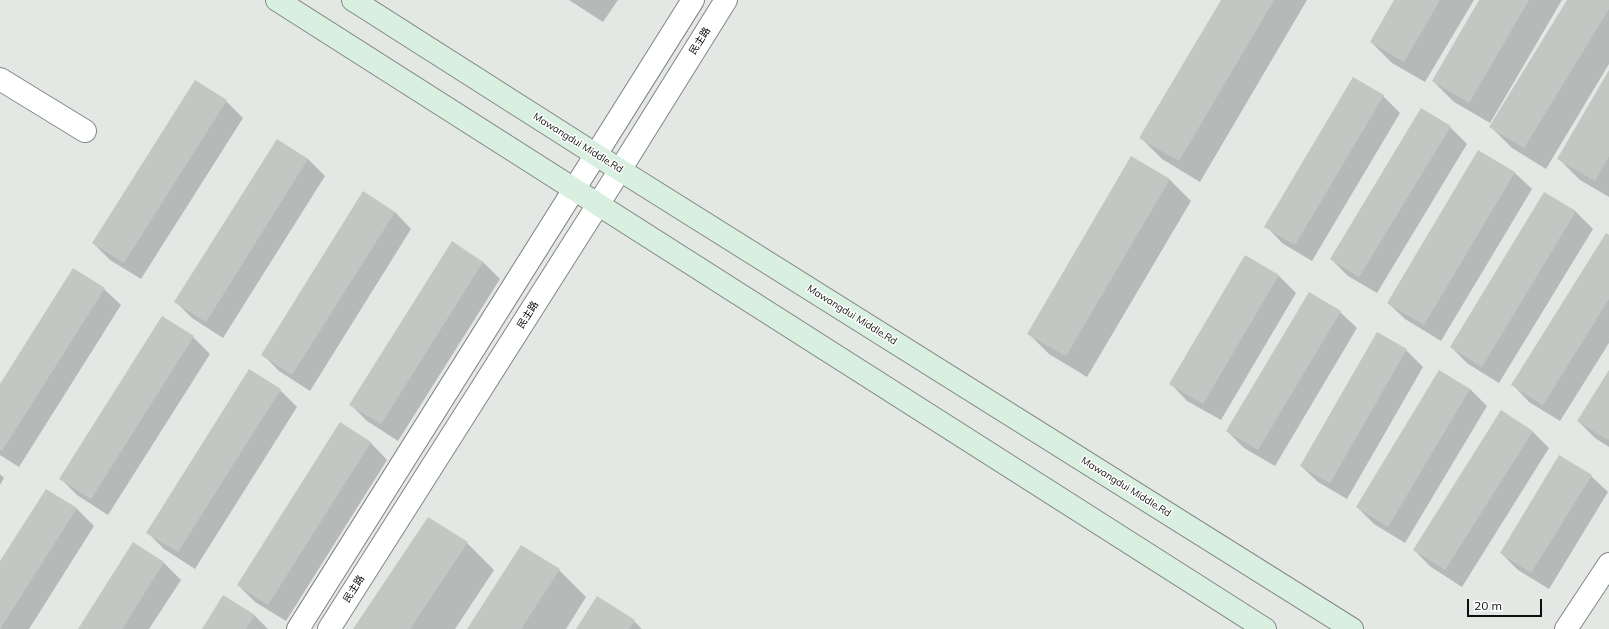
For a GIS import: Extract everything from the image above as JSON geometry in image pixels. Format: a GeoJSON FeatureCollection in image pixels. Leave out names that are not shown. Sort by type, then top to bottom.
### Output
{"type":"FeatureCollection","features":[{"type":"Feature","properties":{"kind":"main road","name":"Mawangdui Middle.Rd"},"geometry":{"type":"LineString","coordinates":[[353,0],[620,170],[1352,629]]}},
{"type":"Feature","properties":{"kind":"main road"},"geometry":{"type":"LineString","coordinates":[[283,2],[598,205],[1265,629]]}},
{"type":"Feature","properties":{"kind":"street"},"geometry":{"type":"LineString","coordinates":[[298,629],[693,0]]}},
{"type":"Feature","properties":{"kind":"street","name":"民主路"},"geometry":{"type":"LineString","coordinates":[[329,629],[726,0]]}},
{"type":"Feature","properties":{"kind":"street"},"geometry":{"type":"LineString","coordinates":[[0,79],[85,131]]}},
{"type":"Feature","properties":{"kind":"street"},"geometry":{"type":"LineString","coordinates":[[1566,629],[1609,564]]}},
{"type":"Feature","properties":{"kind":"building"},"geometry":{"type":"Polygon","coordinates":[[[1221,0],[1274,0],[1179,161],[1139,138],[1221,0]]]}},
{"type":"Feature","properties":{"kind":"building"},"geometry":{"type":"Polygon","coordinates":[[[1394,0],[1440,0],[1404,62],[1370,42],[1394,0]]]}},
{"type":"Feature","properties":{"kind":"building"},"geometry":{"type":"Polygon","coordinates":[[[1479,0],[1529,0],[1469,103],[1432,81],[1479,0]]]}},
{"type":"Feature","properties":{"kind":"building"},"geometry":{"type":"Polygon","coordinates":[[[1567,0],[1609,0],[1609,9],[1524,148],[1489,127],[1567,0]]]}},
{"type":"Feature","properties":{"kind":"building"},"geometry":{"type":"Polygon","coordinates":[[[1609,70],[1609,156],[1595,181],[1557,159],[1609,70]]]}},
{"type":"Feature","properties":{"kind":"building"},"geometry":{"type":"Polygon","coordinates":[[[1353,77],[1384,95],[1295,245],[1264,227],[1353,77]]]}},
{"type":"Feature","properties":{"kind":"building"},"geometry":{"type":"Polygon","coordinates":[[[195,80],[227,100],[124,263],[92,243],[195,80]]]}},
{"type":"Feature","properties":{"kind":"building"},"geometry":{"type":"Polygon","coordinates":[[[1421,108],[1451,126],[1359,277],[1330,259],[1421,108]]]}},
{"type":"Feature","properties":{"kind":"building"},"geometry":{"type":"Polygon","coordinates":[[[277,139],[308,159],[206,322],[174,302],[277,139]]]}},
{"type":"Feature","properties":{"kind":"building"},"geometry":{"type":"Polygon","coordinates":[[[1478,150],[1515,172],[1424,325],[1387,303],[1478,150]]]}},
{"type":"Feature","properties":{"kind":"building"},"geometry":{"type":"Polygon","coordinates":[[[1131,156],[1170,179],[1066,356],[1027,334],[1131,156]]]}},
{"type":"Feature","properties":{"kind":"building"},"geometry":{"type":"Polygon","coordinates":[[[363,191],[395,212],[292,375],[261,355],[363,191]]]}},
{"type":"Feature","properties":{"kind":"building"},"geometry":{"type":"Polygon","coordinates":[[[1544,192],[1576,211],[1482,367],[1450,347],[1544,192]]]}},
{"type":"Feature","properties":{"kind":"building"},"geometry":{"type":"Polygon","coordinates":[[[1606,233],[1609,235],[1609,299],[1543,405],[1511,385],[1606,233]]]}},
{"type":"Feature","properties":{"kind":"building"},"geometry":{"type":"Polygon","coordinates":[[[452,241],[483,262],[381,424],[349,405],[452,241]]]}},
{"type":"Feature","properties":{"kind":"building"},"geometry":{"type":"Polygon","coordinates":[[[1245,255],[1279,275],[1203,404],[1169,384],[1245,255]]]}},
{"type":"Feature","properties":{"kind":"building"},"geometry":{"type":"Polygon","coordinates":[[[73,268],[105,288],[2,451],[0,450],[0,384],[73,268]]]}},
{"type":"Feature","properties":{"kind":"building"},"geometry":{"type":"Polygon","coordinates":[[[1309,292],[1341,311],[1258,450],[1226,431],[1309,292]]]}},
{"type":"Feature","properties":{"kind":"building"},"geometry":{"type":"Polygon","coordinates":[[[162,316],[194,336],[91,499],[59,479],[162,316]]]}},
{"type":"Feature","properties":{"kind":"building"},"geometry":{"type":"Polygon","coordinates":[[[1377,332],[1407,349],[1330,483],[1300,466],[1377,332]]]}},
{"type":"Feature","properties":{"kind":"building"},"geometry":{"type":"Polygon","coordinates":[[[249,369],[281,389],[178,552],[146,533],[249,369]]]}},
{"type":"Feature","properties":{"kind":"building"},"geometry":{"type":"Polygon","coordinates":[[[1439,370],[1470,389],[1388,527],[1356,507],[1439,370]]]}},
{"type":"Feature","properties":{"kind":"building"},"geometry":{"type":"Polygon","coordinates":[[[1609,370],[1609,438],[1608,440],[1577,421],[1609,370]]]}},
{"type":"Feature","properties":{"kind":"building"},"geometry":{"type":"Polygon","coordinates":[[[1501,410],[1533,431],[1445,570],[1413,550],[1501,410]]]}},
{"type":"Feature","properties":{"kind":"building"},"geometry":{"type":"Polygon","coordinates":[[[340,422],[371,442],[268,605],[237,585],[340,422]]]}},
{"type":"Feature","properties":{"kind":"building"},"geometry":{"type":"Polygon","coordinates":[[[1559,455],[1592,475],[1531,573],[1500,553],[1559,455]]]}},
{"type":"Feature","properties":{"kind":"building"},"geometry":{"type":"Polygon","coordinates":[[[46,489],[77,508],[0,629],[0,561],[46,489]]]}},
{"type":"Feature","properties":{"kind":"building"},"geometry":{"type":"Polygon","coordinates":[[[428,517],[468,542],[410,629],[353,629],[428,517]]]}},
{"type":"Feature","properties":{"kind":"building"},"geometry":{"type":"Polygon","coordinates":[[[133,542],[164,562],[122,629],[78,629],[133,542]]]}},
{"type":"Feature","properties":{"kind":"building"},"geometry":{"type":"Polygon","coordinates":[[[521,545],[560,569],[521,629],[467,629],[521,545]]]}},
{"type":"Feature","properties":{"kind":"building"},"geometry":{"type":"Polygon","coordinates":[[[223,595],[255,615],[246,629],[202,629],[223,595]]]}},
{"type":"Feature","properties":{"kind":"building"},"geometry":{"type":"Polygon","coordinates":[[[597,596],[635,620],[629,629],[576,629],[597,596]]]}}]}
